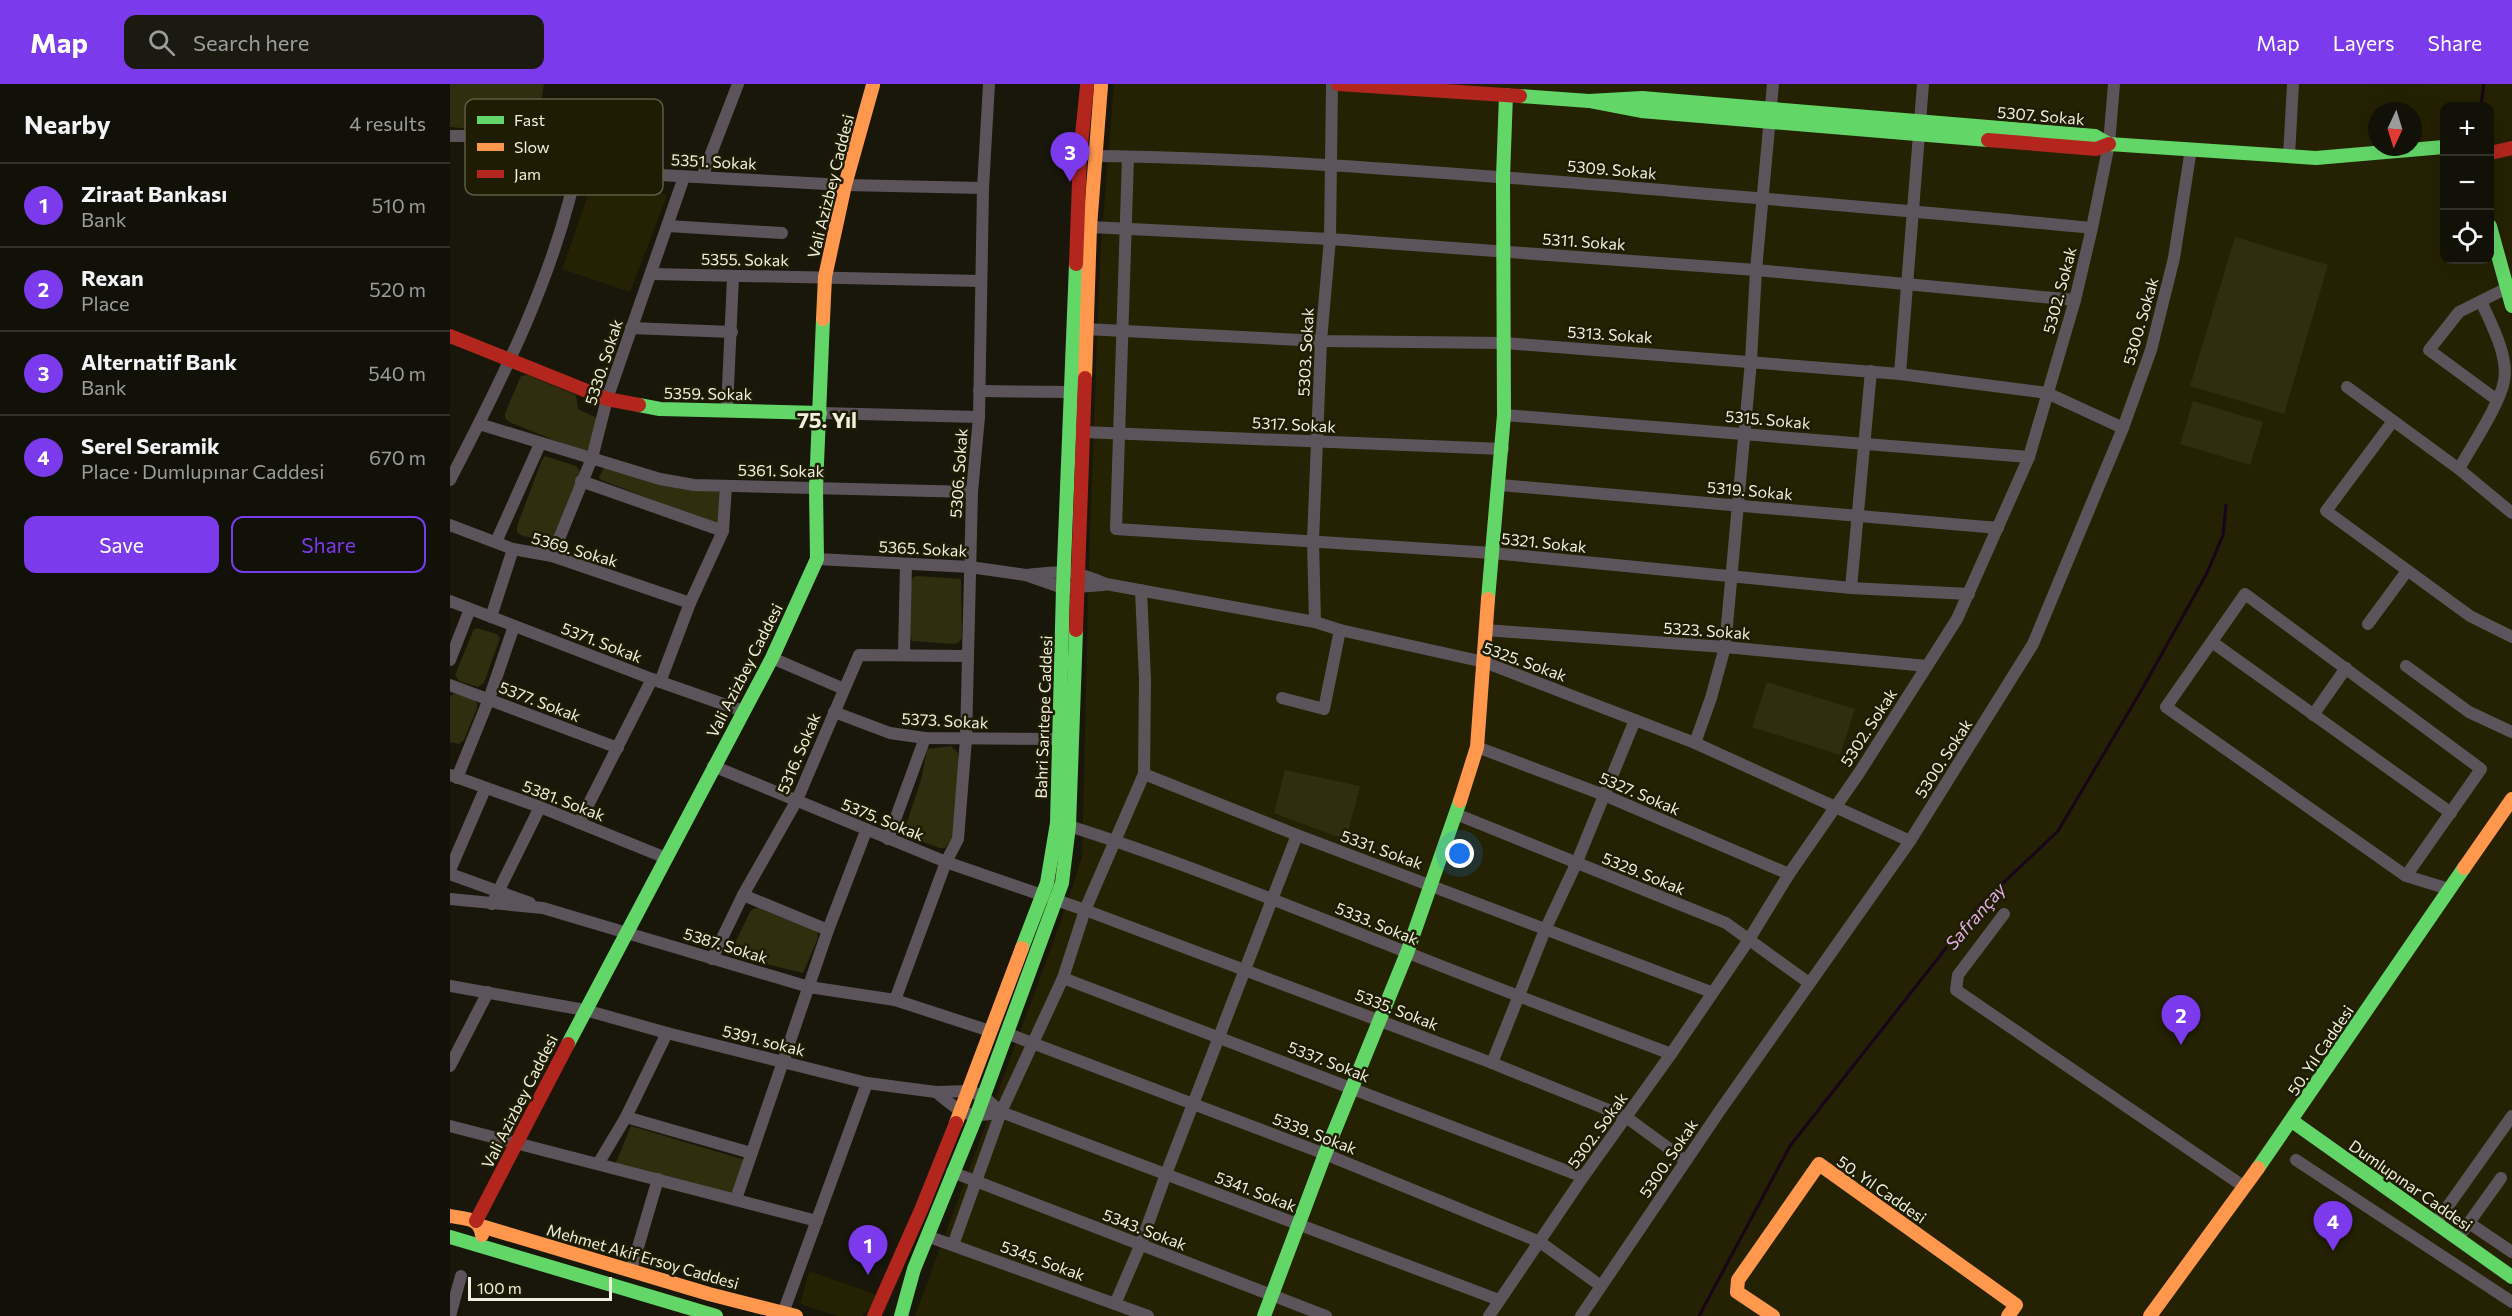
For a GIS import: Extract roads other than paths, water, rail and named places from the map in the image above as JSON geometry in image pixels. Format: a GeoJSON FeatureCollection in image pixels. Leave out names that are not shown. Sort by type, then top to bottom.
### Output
{"type":"FeatureCollection","features":[{"type":"Feature","properties":{"kind":"street"},"geometry":{"type":"LineString","coordinates":[[702,177],[738,84]]}},
{"type":"Feature","properties":{"kind":"street"},"geometry":{"type":"LineString","coordinates":[[872,84],[884,84]]}},
{"type":"Feature","properties":{"kind":"street","name":"Vali Azizbey Caddesi"},"geometry":{"type":"LineString","coordinates":[[475,1223],[713,766],[772,658],[817,560],[816,488],[825,277],[844,185],[872,84]]}},
{"type":"Feature","properties":{"kind":"street","name":"5306. Sokak"},"geometry":{"type":"LineString","coordinates":[[895,1000],[946,862],[958,839],[966,739],[972,492],[979,417],[983,188],[989,84]]}},
{"type":"Feature","properties":{"kind":"street","name":"5303. Sokak"},"geometry":{"type":"LineString","coordinates":[[1315,622],[1313,541],[1321,341],[1330,239],[1333,166],[1332,84]]}},
{"type":"Feature","properties":{"kind":"street","name":"5307. Sokak"},"geometry":{"type":"LineString","coordinates":[[1338,84],[1506,90],[1589,101],[1642,98],[1918,136],[2096,149],[2109,144]]}},
{"type":"Feature","properties":{"kind":"street"},"geometry":{"type":"LineString","coordinates":[[1695,743],[1711,698],[1725,647],[1773,84]]}},
{"type":"Feature","properties":{"kind":"street"},"geometry":{"type":"LineString","coordinates":[[1900,374],[1923,84]]}},
{"type":"Feature","properties":{"kind":"street","name":"5302. Sokak"},"geometry":{"type":"LineString","coordinates":[[1489,1316],[1582,1177],[1671,1054],[1711,992],[1748,941],[1789,874],[1859,772],[1957,620],[2029,457],[2075,300],[2109,144],[2114,84]]}},
{"type":"Feature","properties":{"kind":"street"},"geometry":{"type":"LineString","coordinates":[[2289,156],[2293,84]]}},
{"type":"Feature","properties":{"kind":"street","name":"Bahri Sarıtepe Caddesi"},"geometry":{"type":"LineString","coordinates":[[902,1316],[911,1277],[1006,1033],[1049,898],[1057,823],[1071,572],[1083,432],[1089,227],[1103,85],[1092,88],[1086,85],[1080,155],[1070,392],[1071,572]]}},
{"type":"Feature","properties":{"kind":"street"},"geometry":{"type":"LineString","coordinates":[[1264,1316],[1325,1154],[1407,953],[1477,747],[1485,630],[1503,449],[1505,343],[1503,177],[1506,90]]}},
{"type":"Feature","properties":{"kind":"street","name":"5307. Sokak"},"geometry":{"type":"LineString","coordinates":[[1770,116],[1919,121],[2096,136],[2109,144]]}},
{"type":"Feature","properties":{"kind":"street"},"geometry":{"type":"LineString","coordinates":[[2109,144],[2316,158],[2440,147]]}},
{"type":"Feature","properties":{"kind":"street"},"geometry":{"type":"LineString","coordinates":[[2494,152],[2512,148]]}},
{"type":"Feature","properties":{"kind":"street","name":"5300. Sokak"},"geometry":{"type":"LineString","coordinates":[[1581,1316],[1809,983],[1910,841],[2033,644],[2123,428],[2151,350],[2174,258],[2191,149]]}},
{"type":"Feature","properties":{"kind":"street","name":"5309. Sokak"},"geometry":{"type":"LineString","coordinates":[[1097,156],[1333,166],[1503,177],[1914,210],[2092,228]]}},
{"type":"Feature","properties":{"kind":"street"},"geometry":{"type":"LineString","coordinates":[[1118,433],[1128,157]]}},
{"type":"Feature","properties":{"kind":"street","name":"5351. Sokak"},"geometry":{"type":"LineString","coordinates":[[663,176],[844,185],[983,188]]}},
{"type":"Feature","properties":{"kind":"street","name":"5330. Sokak"},"geometry":{"type":"LineString","coordinates":[[552,556],[592,458],[607,399],[684,177]]}},
{"type":"Feature","properties":{"kind":"street"},"geometry":{"type":"LineString","coordinates":[[450,480],[512,359],[571,195]]}},
{"type":"Feature","properties":{"kind":"street"},"geometry":{"type":"LineString","coordinates":[[668,225],[782,233]]}},
{"type":"Feature","properties":{"kind":"street","name":"5311. Sokak"},"geometry":{"type":"LineString","coordinates":[[1089,227],[1330,239],[1504,251],[1756,270],[2075,300]]}},
{"type":"Feature","properties":{"kind":"street"},"geometry":{"type":"LineString","coordinates":[[2494,241],[2512,306]]}},
{"type":"Feature","properties":{"kind":"street","name":"5355. Sokak"},"geometry":{"type":"LineString","coordinates":[[652,273],[734,277],[981,281]]}},
{"type":"Feature","properties":{"kind":"street"},"geometry":{"type":"LineString","coordinates":[[727,409],[734,277]]}},
{"type":"Feature","properties":{"kind":"street"},"geometry":{"type":"LineString","coordinates":[[2497,400],[2429,350],[2459,312],[2507,288]]}},
{"type":"Feature","properties":{"kind":"street"},"geometry":{"type":"LineString","coordinates":[[2459,469],[2497,400],[2505,380],[2504,361],[2496,335],[2481,301]]}},
{"type":"Feature","properties":{"kind":"street"},"geometry":{"type":"LineString","coordinates":[[631,328],[732,332]]}},
{"type":"Feature","properties":{"kind":"street","name":"5313. Sokak"},"geometry":{"type":"LineString","coordinates":[[1085,329],[1321,341],[1505,343],[1871,371],[2047,393],[2123,428]]}},
{"type":"Feature","properties":{"kind":"street","name":"5359. Sokak"},"geometry":{"type":"LineString","coordinates":[[450,336],[607,399],[660,409],[979,417]]}},
{"type":"Feature","properties":{"kind":"street"},"geometry":{"type":"LineString","coordinates":[[1851,588],[1871,371]]}},
{"type":"Feature","properties":{"kind":"street"},"geometry":{"type":"LineString","coordinates":[[2347,387],[2459,469],[2512,513]]}},
{"type":"Feature","properties":{"kind":"street"},"geometry":{"type":"LineString","coordinates":[[979,391],[1070,392]]}},
{"type":"Feature","properties":{"kind":"street","name":"5315. Sokak"},"geometry":{"type":"LineString","coordinates":[[1504,415],[2029,457]]}},
{"type":"Feature","properties":{"kind":"street"},"geometry":{"type":"LineString","coordinates":[[2393,421],[2326,511],[2470,616],[2512,637]]}},
{"type":"Feature","properties":{"kind":"street","name":"5361. Sokak"},"geometry":{"type":"LineString","coordinates":[[479,424],[660,480],[726,486],[972,492]]}},
{"type":"Feature","properties":{"kind":"street","name":"5317. Sokak"},"geometry":{"type":"LineString","coordinates":[[1083,432],[1503,449]]}},
{"type":"Feature","properties":{"kind":"street","name":"5321. Sokak"},"geometry":{"type":"LineString","coordinates":[[1118,433],[1116,529],[1492,553],[1851,588],[1969,594]]}},
{"type":"Feature","properties":{"kind":"street"},"geometry":{"type":"LineString","coordinates":[[496,542],[540,444]]}},
{"type":"Feature","properties":{"kind":"street"},"geometry":{"type":"LineString","coordinates":[[581,481],[723,531]]}},
{"type":"Feature","properties":{"kind":"street","name":"5319. Sokak"},"geometry":{"type":"LineString","coordinates":[[1500,485],[1998,528]]}},
{"type":"Feature","properties":{"kind":"street"},"geometry":{"type":"LineString","coordinates":[[579,823],[656,680],[723,531],[726,486]]}},
{"type":"Feature","properties":{"kind":"street","name":"5369. Sokak"},"geometry":{"type":"LineString","coordinates":[[450,525],[513,549],[552,556],[690,603]]}},
{"type":"Feature","properties":{"kind":"street"},"geometry":{"type":"LineString","coordinates":[[491,617],[513,549]]}},
{"type":"Feature","properties":{"kind":"street","name":"5365. Sokak"},"geometry":{"type":"LineString","coordinates":[[817,560],[970,567],[1026,575]]}},
{"type":"Feature","properties":{"kind":"street"},"geometry":{"type":"LineString","coordinates":[[904,654],[906,564]]}},
{"type":"Feature","properties":{"kind":"street"},"geometry":{"type":"LineString","coordinates":[[2368,624],[2407,571]]}},
{"type":"Feature","properties":{"kind":"street"},"geometry":{"type":"LineString","coordinates":[[1026,575],[1071,572],[1106,584]]}},
{"type":"Feature","properties":{"kind":"street"},"geometry":{"type":"LineString","coordinates":[[1026,575],[1070,588],[1106,584]]}},
{"type":"Feature","properties":{"kind":"street","name":"5325. Sokak"},"geometry":{"type":"LineString","coordinates":[[1106,584],[1315,622],[1340,630],[1484,662],[1695,743],[1910,841]]}},
{"type":"Feature","properties":{"kind":"street","name":"Bahri Sarıtepe Caddesi"},"geometry":{"type":"LineString","coordinates":[[874,1316],[904,1250],[969,1091],[990,1031],[1049,898],[1062,884],[1070,826],[1070,588]]}},
{"type":"Feature","properties":{"kind":"street"},"geometry":{"type":"LineString","coordinates":[[953,1245],[1001,1112],[1063,978],[1085,910],[1144,774],[1145,680],[1141,590]]}},
{"type":"Feature","properties":{"kind":"street"},"geometry":{"type":"LineString","coordinates":[[2406,876],[2481,769],[2245,594],[2166,707],[2406,876],[2449,889]]}},
{"type":"Feature","properties":{"kind":"street","name":"5371. Sokak"},"geometry":{"type":"LineString","coordinates":[[450,601],[743,711]]}},
{"type":"Feature","properties":{"kind":"street"},"geometry":{"type":"LineString","coordinates":[[450,660],[470,609]]}},
{"type":"Feature","properties":{"kind":"street"},"geometry":{"type":"LineString","coordinates":[[453,777],[489,699],[513,626]]}},
{"type":"Feature","properties":{"kind":"street"},"geometry":{"type":"LineString","coordinates":[[1282,698],[1324,709],[1340,630]]}},
{"type":"Feature","properties":{"kind":"street","name":"5323. Sokak"},"geometry":{"type":"LineString","coordinates":[[1485,630],[1725,647],[1927,666]]}},
{"type":"Feature","properties":{"kind":"street"},"geometry":{"type":"LineString","coordinates":[[2212,642],[2451,813]]}},
{"type":"Feature","properties":{"kind":"street","name":"5316. Sokak"},"geometry":{"type":"LineString","coordinates":[[712,958],[743,895],[797,800],[859,655],[968,656]]}},
{"type":"Feature","properties":{"kind":"street"},"geometry":{"type":"LineString","coordinates":[[772,658],[844,688]]}},
{"type":"Feature","properties":{"kind":"street"},"geometry":{"type":"LineString","coordinates":[[2406,666],[2469,712],[2512,732]]}},
{"type":"Feature","properties":{"kind":"street"},"geometry":{"type":"LineString","coordinates":[[2313,714],[2346,668]]}},
{"type":"Feature","properties":{"kind":"street","name":"5377. Sokak"},"geometry":{"type":"LineString","coordinates":[[450,685],[618,748]]}},
{"type":"Feature","properties":{"kind":"street","name":"5373. Sokak"},"geometry":{"type":"LineString","coordinates":[[834,712],[890,733],[925,738],[1060,739]]}},
{"type":"Feature","properties":{"kind":"street"},"geometry":{"type":"LineString","coordinates":[[1492,1063],[1545,930],[1576,864],[1635,720]]}},
{"type":"Feature","properties":{"kind":"street"},"geometry":{"type":"LineString","coordinates":[[888,839],[925,738]]}},
{"type":"Feature","properties":{"kind":"street","name":"5327. Sokak"},"geometry":{"type":"LineString","coordinates":[[1477,747],[1604,795],[1789,874]]}},
{"type":"Feature","properties":{"kind":"street","name":"5375. Sokak"},"geometry":{"type":"LineString","coordinates":[[713,766],[866,831],[946,862],[1085,910]]}},
{"type":"Feature","properties":{"kind":"street","name":"5331. Sokak"},"geometry":{"type":"LineString","coordinates":[[1144,774],[1297,835],[1711,992]]}},
{"type":"Feature","properties":{"kind":"street","name":"5381. Sokak"},"geometry":{"type":"LineString","coordinates":[[453,777],[540,807],[666,858]]}},
{"type":"Feature","properties":{"kind":"street"},"geometry":{"type":"LineString","coordinates":[[485,789],[450,872],[543,908]]}},
{"type":"Feature","properties":{"kind":"street","name":"50. Yıl Caddesi"},"geometry":{"type":"LineString","coordinates":[[2150,1316],[2292,1121],[2512,799]]}},
{"type":"Feature","properties":{"kind":"street"},"geometry":{"type":"LineString","coordinates":[[492,904],[540,807]]}},
{"type":"Feature","properties":{"kind":"street","name":"5329. Sokak"},"geometry":{"type":"LineString","coordinates":[[1455,814],[1726,923],[1809,983]]}},
{"type":"Feature","properties":{"kind":"street","name":"5333. Sokak"},"geometry":{"type":"LineString","coordinates":[[1070,826],[1272,899],[1671,1054]]}},
{"type":"Feature","properties":{"kind":"street"},"geometry":{"type":"LineString","coordinates":[[736,1199],[828,930],[866,831]]}},
{"type":"Feature","properties":{"kind":"street"},"geometry":{"type":"LineString","coordinates":[[1115,1304],[1140,1246],[1192,1104],[1297,835]]}},
{"type":"Feature","properties":{"kind":"street"},"geometry":{"type":"LineString","coordinates":[[743,895],[828,930]]}},
{"type":"Feature","properties":{"kind":"street","name":"5387. Sokak"},"geometry":{"type":"LineString","coordinates":[[450,899],[543,908],[809,987],[895,1000],[990,1031]]}},
{"type":"Feature","properties":{"kind":"street","name":"5335. Sokak"},"geometry":{"type":"LineString","coordinates":[[1085,910],[1379,1019],[1626,1117],[1686,1161]]}},
{"type":"Feature","properties":{"kind":"street"},"geometry":{"type":"LineString","coordinates":[[2004,914],[1958,975],[1956,990],[2243,1186]]}},
{"type":"Feature","properties":{"kind":"street","name":"5337. Sokak"},"geometry":{"type":"LineString","coordinates":[[1063,978],[1582,1177]]}},
{"type":"Feature","properties":{"kind":"street","name":"5391. sokak"},"geometry":{"type":"LineString","coordinates":[[450,986],[585,1010],[867,1083],[936,1092],[969,1091]]}},
{"type":"Feature","properties":{"kind":"street"},"geometry":{"type":"LineString","coordinates":[[450,1066],[488,992]]}},
{"type":"Feature","properties":{"kind":"street"},"geometry":{"type":"LineString","coordinates":[[598,1164],[626,1117],[667,1033]]}},
{"type":"Feature","properties":{"kind":"street","name":"5339. Sokak"},"geometry":{"type":"LineString","coordinates":[[1006,1033],[1325,1154],[1540,1242],[1601,1286]]}},
{"type":"Feature","properties":{"kind":"street"},"geometry":{"type":"LineString","coordinates":[[789,1314],[817,1221],[867,1083]]}},
{"type":"Feature","properties":{"kind":"street"},"geometry":{"type":"LineString","coordinates":[[969,1091],[983,1096],[1001,1112]]}},
{"type":"Feature","properties":{"kind":"street"},"geometry":{"type":"LineString","coordinates":[[936,1092],[960,1111],[975,1117],[1001,1112]]}},
{"type":"Feature","properties":{"kind":"street","name":"5341. Sokak"},"geometry":{"type":"LineString","coordinates":[[1001,1112],[1499,1300]]}},
{"type":"Feature","properties":{"kind":"street"},"geometry":{"type":"LineString","coordinates":[[2436,1223],[2512,1116]]}},
{"type":"Feature","properties":{"kind":"street"},"geometry":{"type":"LineString","coordinates":[[626,1117],[751,1153]]}},
{"type":"Feature","properties":{"kind":"street","name":"Dumlupınar Caddesi"},"geometry":{"type":"LineString","coordinates":[[2292,1121],[2512,1276]]}},
{"type":"Feature","properties":{"kind":"street"},"geometry":{"type":"LineString","coordinates":[[450,1126],[817,1221]]}},
{"type":"Feature","properties":{"kind":"street"},"geometry":{"type":"LineString","coordinates":[[2296,1160],[2512,1302]]}},
{"type":"Feature","properties":{"kind":"street","name":"50. Yıl Caddesi"},"geometry":{"type":"LineString","coordinates":[[1773,1316],[1737,1292],[1738,1280],[1819,1164],[2016,1305],[2008,1316]]}},
{"type":"Feature","properties":{"kind":"street","name":"5343. Sokak"},"geometry":{"type":"LineString","coordinates":[[952,1172],[1326,1316]]}},
{"type":"Feature","properties":{"kind":"street"},"geometry":{"type":"LineString","coordinates":[[2458,1238],[2501,1178]]}},
{"type":"Feature","properties":{"kind":"street"},"geometry":{"type":"LineString","coordinates":[[631,1271],[658,1179]]}},
{"type":"Feature","properties":{"kind":"street","name":"Mehmet Akif Ersoy Caddesi"},"geometry":{"type":"LineString","coordinates":[[450,1216],[631,1271],[789,1314]]}},
{"type":"Feature","properties":{"kind":"street"},"geometry":{"type":"LineString","coordinates":[[475,1223],[482,1237],[462,1240],[460,1231],[463,1224],[475,1223]]}},
{"type":"Feature","properties":{"kind":"street"},"geometry":{"type":"LineString","coordinates":[[2469,1223],[2512,1252]]}},
{"type":"Feature","properties":{"kind":"street","name":"5345. Sokak"},"geometry":{"type":"LineString","coordinates":[[927,1236],[1148,1316]]}},
{"type":"Feature","properties":{"kind":"street"},"geometry":{"type":"LineString","coordinates":[[462,1240],[716,1316]]}},
{"type":"Feature","properties":{"kind":"street"},"geometry":{"type":"LineString","coordinates":[[450,1316],[461,1276]]}},
{"type":"Feature","properties":{"kind":"waterway","name":"Safrançay"},"geometry":{"type":"LineString","coordinates":[[2482,102],[2484,84]]}},
{"type":"Feature","properties":{"kind":"waterway","name":"Safrançay"},"geometry":{"type":"LineString","coordinates":[[1699,1316],[1790,1146],[1980,905],[2058,831],[2141,691],[2207,573],[2223,535],[2226,505]]}},
{"type":"Feature","properties":{"kind":"place","name":"Alternatif Bank"},"geometry":{"type":"Point","coordinates":[1070,182]}},
{"type":"Feature","properties":{"kind":"place","name":"Rexan"},"geometry":{"type":"Point","coordinates":[2181,1045]}},
{"type":"Feature","properties":{"kind":"place","name":"Serel Seramik"},"geometry":{"type":"Point","coordinates":[2333,1251]}},
{"type":"Feature","properties":{"kind":"place","name":"Ziraat Bankası"},"geometry":{"type":"Point","coordinates":[868,1275]}},
{"type":"Feature","properties":{"kind":"district","name":"75. Yıl"},"geometry":{"type":"Point","coordinates":[827,419]}}]}
